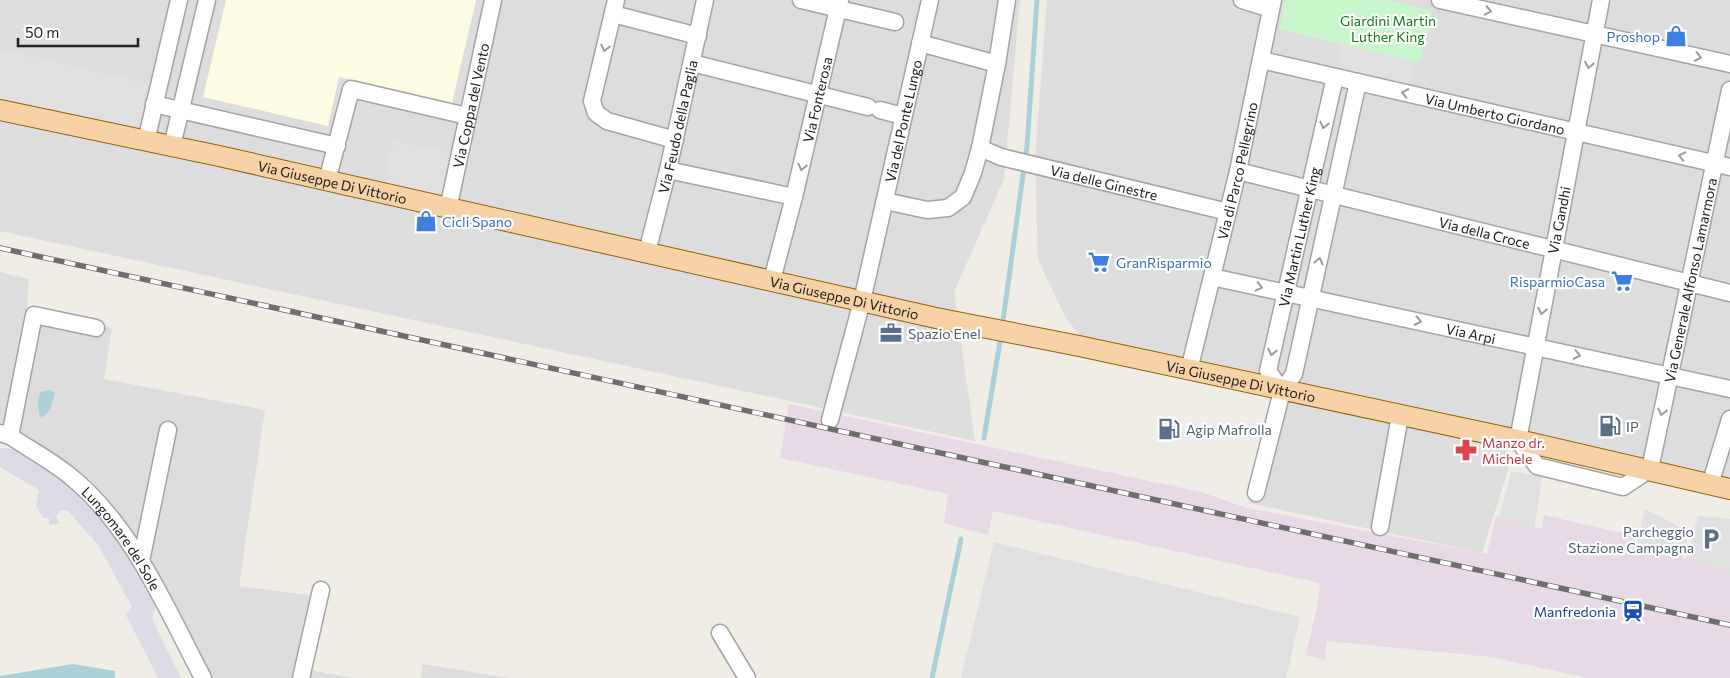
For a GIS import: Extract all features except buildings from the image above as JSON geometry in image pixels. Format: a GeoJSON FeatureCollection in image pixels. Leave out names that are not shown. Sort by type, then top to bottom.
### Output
{"type":"FeatureCollection","features":[{"type":"Feature","properties":{"kind":"main road","name":"Via Giuseppe Di Vittorio"},"geometry":{"type":"LineString","coordinates":[[0,110],[172,146],[448,210],[647,252],[936,318],[1079,346],[1518,440],[1730,489]]}},
{"type":"Feature","properties":{"kind":"street"},"geometry":{"type":"LineString","coordinates":[[146,141],[179,0]]}},
{"type":"Feature","properties":{"kind":"street"},"geometry":{"type":"LineString","coordinates":[[172,146],[207,0]]}},
{"type":"Feature","properties":{"kind":"street","name":"Via Coppa del Vento"},"geometry":{"type":"LineString","coordinates":[[448,210],[493,0]]}},
{"type":"Feature","properties":{"kind":"street","name":"Via Feudo della Paglia"},"geometry":{"type":"LineString","coordinates":[[647,252],[675,140],[705,0]]}},
{"type":"Feature","properties":{"kind":"street"},"geometry":{"type":"LineString","coordinates":[[801,0],[839,4],[895,22]]}},
{"type":"Feature","properties":{"kind":"street","name":"Via del Ponte Lungo"},"geometry":{"type":"LineString","coordinates":[[830,420],[862,301],[930,0]]}},
{"type":"Feature","properties":{"kind":"street","name":"Via del Ponte Lungo"},"geometry":{"type":"LineString","coordinates":[[885,201],[927,210],[948,208],[963,197],[973,173],[980,148],[998,64],[1007,0]]}},
{"type":"Feature","properties":{"kind":"street"},"geometry":{"type":"LineString","coordinates":[[1242,0],[1270,3]]}},
{"type":"Feature","properties":{"kind":"street"},"geometry":{"type":"LineString","coordinates":[[1440,0],[1730,64]]}},
{"type":"Feature","properties":{"kind":"street","name":"Via Gandhi"},"geometry":{"type":"LineString","coordinates":[[1518,440],[1601,0]]}},
{"type":"Feature","properties":{"kind":"street","name":"Via di Parco Pellegrino"},"geometry":{"type":"LineString","coordinates":[[1189,370],[1238,171],[1261,60],[1270,3]]}},
{"type":"Feature","properties":{"kind":"street","name":"Via Fonterosa"},"geometry":{"type":"LineString","coordinates":[[772,280],[794,198],[839,4]]}},
{"type":"Feature","properties":{"kind":"street"},"geometry":{"type":"LineString","coordinates":[[675,140],[607,121],[596,113],[592,101],[614,7],[698,36]]}},
{"type":"Feature","properties":{"kind":"street","name":"Via del Ponte Lungo"},"geometry":{"type":"LineString","coordinates":[[920,43],[998,64]]}},
{"type":"Feature","properties":{"kind":"street","name":"Via Umberto Giordano"},"geometry":{"type":"LineString","coordinates":[[1261,60],[1722,165]]}},
{"type":"Feature","properties":{"kind":"street"},"geometry":{"type":"LineString","coordinates":[[692,63],[903,116]]}},
{"type":"Feature","properties":{"kind":"street","name":"Via Martin Luther King"},"geometry":{"type":"LineString","coordinates":[[1282,391],[1268,372],[1335,77]]}},
{"type":"Feature","properties":{"kind":"street","name":"Via Martin Luther King"},"geometry":{"type":"LineString","coordinates":[[1256,493],[1282,391],[1294,374],[1335,194],[1358,82]]}},
{"type":"Feature","properties":{"kind":"street"},"geometry":{"type":"LineString","coordinates":[[328,181],[351,89],[467,116]]}},
{"type":"Feature","properties":{"kind":"street","name":"Via Generale Alfonso Lamarmora"},"geometry":{"type":"LineString","coordinates":[[1650,470],[1689,282],[1722,165],[1730,90]]}},
{"type":"Feature","properties":{"kind":"street"},"geometry":{"type":"LineString","coordinates":[[154,104],[337,146]]}},
{"type":"Feature","properties":{"kind":"street","name":"Via delle Ginestre"},"geometry":{"type":"LineString","coordinates":[[980,148],[1002,157],[1036,166],[1228,212]]}},
{"type":"Feature","properties":{"kind":"street"},"geometry":{"type":"LineString","coordinates":[[668,170],[794,198]]}},
{"type":"Feature","properties":{"kind":"street","name":"Via della Croce"},"geometry":{"type":"LineString","coordinates":[[1238,171],[1730,292]]}},
{"type":"Feature","properties":{"kind":"street","name":"Via Arpi"},"geometry":{"type":"LineString","coordinates":[[1212,277],[1670,374],[1730,389]]}},
{"type":"Feature","properties":{"kind":"street"},"geometry":{"type":"LineString","coordinates":[[5,435],[34,315],[96,328]]}},
{"type":"Feature","properties":{"kind":"street"},"geometry":{"type":"LineString","coordinates":[[1380,527],[1400,416]]}},
{"type":"Feature","properties":{"kind":"street"},"geometry":{"type":"LineString","coordinates":[[1710,485],[1730,419]]}},
{"type":"Feature","properties":{"kind":"street"},"geometry":{"type":"LineString","coordinates":[[141,561],[168,430]]}},
{"type":"Feature","properties":{"kind":"street","name":"Lungomare del Sole"},"geometry":{"type":"LineString","coordinates":[[5,435],[70,476],[109,516],[141,561],[203,678]]}},
{"type":"Feature","properties":{"kind":"street"},"geometry":{"type":"LineString","coordinates":[[301,678],[321,590]]}},
{"type":"Feature","properties":{"kind":"street"},"geometry":{"type":"LineString","coordinates":[[720,633],[747,678]]}},
{"type":"Feature","properties":{"kind":"shaded area"},"geometry":{"type":"Polygon","coordinates":[[[0,0],[1020,0],[1004,179],[954,292],[975,441],[0,231],[0,0]]]}},
{"type":"Feature","properties":{"kind":"shaded area"},"geometry":{"type":"Polygon","coordinates":[[[226,0],[476,0],[452,103],[339,77],[328,126],[203,97],[226,0]]]}},
{"type":"Feature","properties":{"kind":"shaded area"},"geometry":{"type":"Polygon","coordinates":[[[1047,0],[1730,0],[1730,494],[1511,445],[1508,470],[1482,553],[1249,503],[1279,395],[1092,351],[1066,318],[1038,260],[1035,158],[1047,0]]]}},
{"type":"Feature","properties":{"kind":"shaded area"},"geometry":{"type":"Polygon","coordinates":[[[1342,44],[1414,61],[1408,88],[1337,72],[1342,44]]]}},
{"type":"Feature","properties":{"kind":"shaded area"},"geometry":{"type":"Polygon","coordinates":[[[0,49],[150,84],[139,133],[0,101],[0,49]]]}},
{"type":"Feature","properties":{"kind":"shaded area"},"geometry":{"type":"Polygon","coordinates":[[[393,140],[450,153],[441,195],[384,182],[393,140]]]}},
{"type":"Feature","properties":{"kind":"shaded area"},"geometry":{"type":"Polygon","coordinates":[[[0,272],[29,279],[27,308],[112,328],[104,379],[265,410],[239,586],[326,597],[309,670],[354,678],[206,678],[145,561],[0,433],[0,272]]]}},
{"type":"Feature","properties":{"kind":"shaded area"},"geometry":{"type":"Polygon","coordinates":[[[789,404],[1201,492],[1247,508],[1487,554],[1496,516],[1542,529],[1544,515],[1635,536],[1634,549],[1687,559],[1698,516],[1730,519],[1730,678],[1587,678],[1491,657],[1327,641],[1325,660],[1306,655],[1318,602],[1320,583],[993,511],[988,535],[944,523],[948,494],[780,458],[789,404]]]}},
{"type":"Feature","properties":{"kind":"shaded area"},"geometry":{"type":"Polygon","coordinates":[[[0,448],[17,449],[75,487],[131,553],[156,605],[152,619],[181,678],[158,678],[126,615],[132,607],[99,546],[68,511],[61,510],[56,516],[60,524],[49,525],[49,518],[43,518],[36,505],[39,490],[0,467],[0,448]]]}},
{"type":"Feature","properties":{"kind":"shaded area"},"geometry":{"type":"Polygon","coordinates":[[[1512,471],[1542,477],[1534,530],[1498,520],[1512,471]]]}},
{"type":"Feature","properties":{"kind":"shaded area"},"geometry":{"type":"Polygon","coordinates":[[[1645,509],[1689,532],[1682,560],[1635,551],[1645,509]]]}},
{"type":"Feature","properties":{"kind":"shaded area","name":"Parcheggio Stazione Campagna"},"geometry":{"type":"Polygon","coordinates":[[[1698,516],[1730,519],[1730,575],[1687,559],[1698,516]]]}},
{"type":"Feature","properties":{"kind":"shaded area"},"geometry":{"type":"Polygon","coordinates":[[[994,542],[1300,617],[1286,678],[961,678],[994,542]]]}},
{"type":"Feature","properties":{"kind":"shaded area"},"geometry":{"type":"Polygon","coordinates":[[[423,664],[509,678],[421,678],[423,664]]]}},
{"type":"Feature","properties":{"kind":"green space","name":"Giardini Martin Luther King"},"geometry":{"type":"Polygon","coordinates":[[[1285,0],[1385,0],[1432,11],[1420,63],[1279,29],[1285,0]]]}},
{"type":"Feature","properties":{"kind":"water"},"geometry":{"type":"Polygon","coordinates":[[[50,390],[55,393],[50,410],[42,418],[39,414],[38,400],[41,392],[50,390]]]}},
{"type":"Feature","properties":{"kind":"water"},"geometry":{"type":"Polygon","coordinates":[[[73,664],[115,671],[115,678],[0,678],[0,676],[73,664]]]}},
{"type":"Feature","properties":{"kind":"waterway"},"geometry":{"type":"LineString","coordinates":[[1002,328],[1027,146],[1037,0]]}},
{"type":"Feature","properties":{"kind":"waterway"},"geometry":{"type":"LineString","coordinates":[[984,438],[1001,336]]}},
{"type":"Feature","properties":{"kind":"waterway"},"geometry":{"type":"LineString","coordinates":[[932,678],[961,539]]}},
{"type":"Feature","properties":{"kind":"railway"},"geometry":{"type":"LineString","coordinates":[[0,248],[1730,625]]}},
{"type":"Feature","properties":{"kind":"place","name":"Proshop"},"geometry":{"type":"Point","coordinates":[1676,36]}},
{"type":"Feature","properties":{"kind":"place","name":"Cicli Spano"},"geometry":{"type":"Point","coordinates":[426,221]}},
{"type":"Feature","properties":{"kind":"place","name":"GranRisparmio"},"geometry":{"type":"Point","coordinates":[1099,262]}},
{"type":"Feature","properties":{"kind":"place","name":"RisparmioCasa"},"geometry":{"type":"Point","coordinates":[1622,281]}},
{"type":"Feature","properties":{"kind":"place","name":"Spazio Enel"},"geometry":{"type":"Point","coordinates":[891,333]}},
{"type":"Feature","properties":{"kind":"place","name":"IP"},"geometry":{"type":"Point","coordinates":[1610,426]}},
{"type":"Feature","properties":{"kind":"place","name":"Agip Mafrolla"},"geometry":{"type":"Point","coordinates":[1169,429]}},
{"type":"Feature","properties":{"kind":"place","name":"Manzo dr. Michele"},"geometry":{"type":"Point","coordinates":[1466,450]}},
{"type":"Feature","properties":{"kind":"place","name":"Parcheggio Stazione Campagna"},"geometry":{"type":"Point","coordinates":[1711,539]}},
{"type":"Feature","properties":{"kind":"place","name":"Manfredonia"},"geometry":{"type":"Point","coordinates":[1633,611]}}]}
